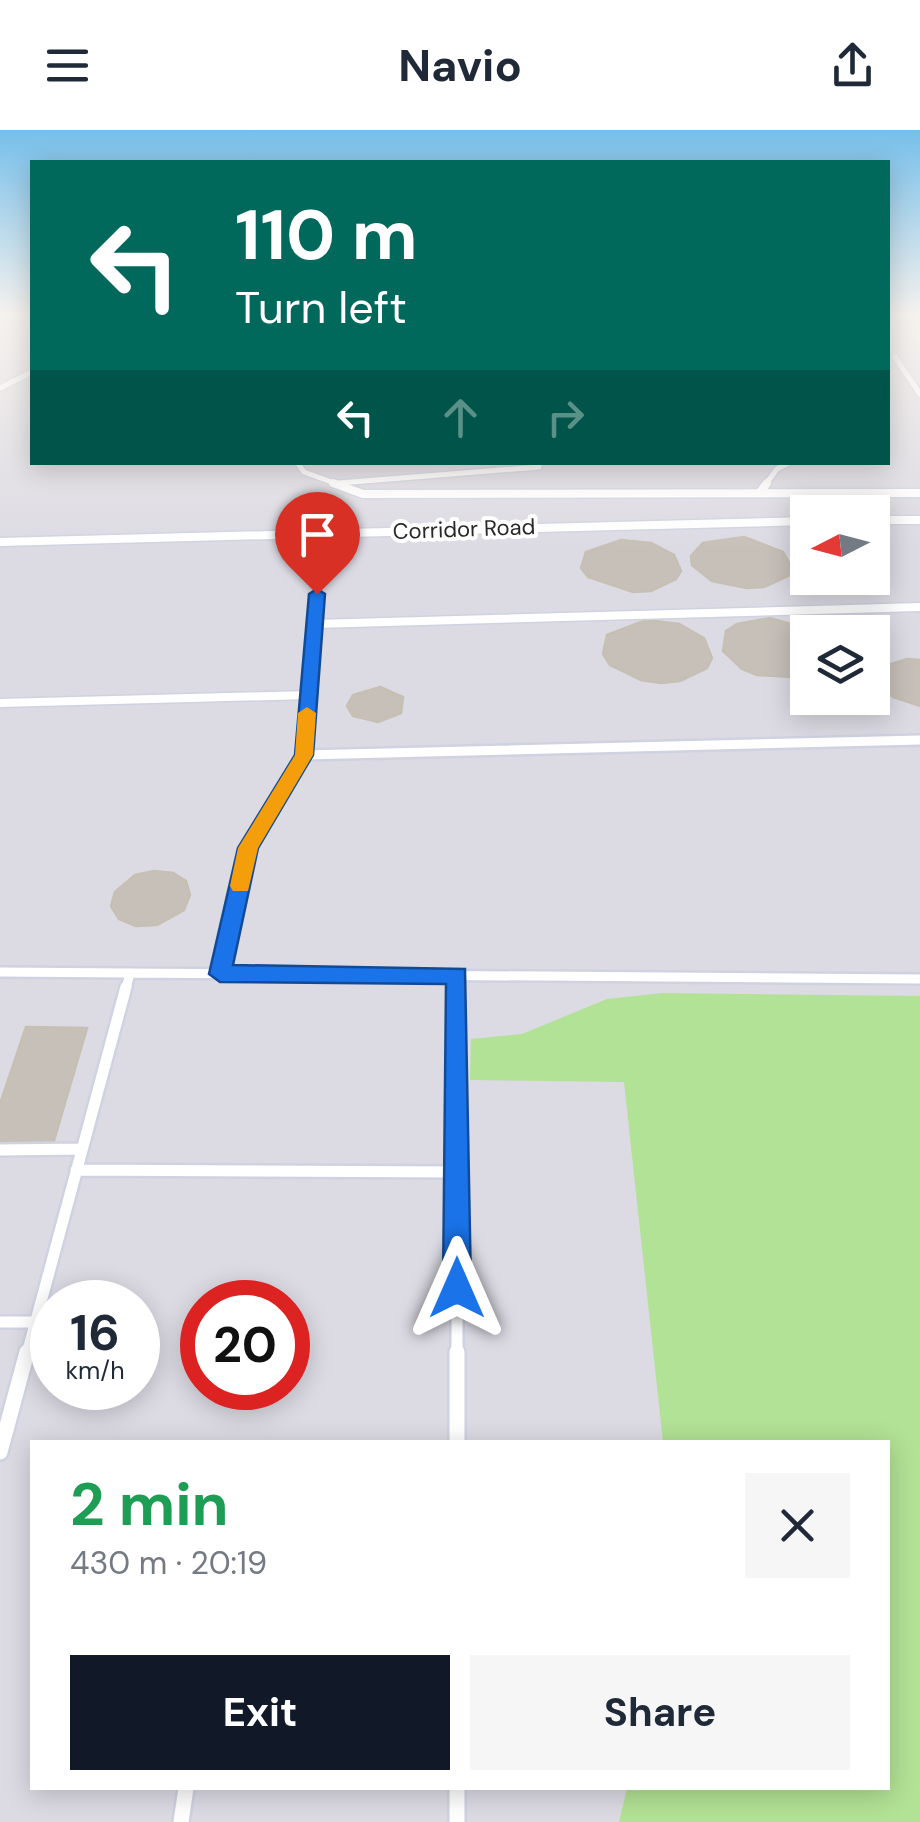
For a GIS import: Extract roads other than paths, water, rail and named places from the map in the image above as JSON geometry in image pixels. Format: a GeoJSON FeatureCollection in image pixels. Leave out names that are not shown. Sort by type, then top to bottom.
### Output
{"type":"FeatureCollection","features":[{"type":"Feature","properties":{"kind":"lane"},"geometry":{"type":"LineString","coordinates":[[299,465],[304,472],[363,494],[920,493]]}},
{"type":"Feature","properties":{"kind":"lane"},"geometry":{"type":"LineString","coordinates":[[333,483],[538,465]]}},
{"type":"Feature","properties":{"kind":"lane"},"geometry":{"type":"LineString","coordinates":[[760,492],[776,469],[784,465]]}},
{"type":"Feature","properties":{"kind":"lane"},"geometry":{"type":"LineString","coordinates":[[890,520],[920,520]]}},
{"type":"Feature","properties":{"kind":"lane","name":"Corridor Road"},"geometry":{"type":"LineString","coordinates":[[0,542],[790,521]]}},
{"type":"Feature","properties":{"kind":"lane"},"geometry":{"type":"LineString","coordinates":[[220,974],[248,848],[304,755],[322,534]]}},
{"type":"Feature","properties":{"kind":"lane"},"geometry":{"type":"LineString","coordinates":[[315,624],[920,607]]}},
{"type":"Feature","properties":{"kind":"lane"},"geometry":{"type":"LineString","coordinates":[[0,704],[309,696]]}},
{"type":"Feature","properties":{"kind":"lane"},"geometry":{"type":"LineString","coordinates":[[304,755],[920,740]]}},
{"type":"Feature","properties":{"kind":"lane"},"geometry":{"type":"LineString","coordinates":[[0,972],[920,979]]}},
{"type":"Feature","properties":{"kind":"lane"},"geometry":{"type":"LineString","coordinates":[[46,1280],[130,973]]}},
{"type":"Feature","properties":{"kind":"lane"},"geometry":{"type":"LineString","coordinates":[[457,976],[457,1440]]}},
{"type":"Feature","properties":{"kind":"lane"},"geometry":{"type":"LineString","coordinates":[[0,1150],[82,1149]]}},
{"type":"Feature","properties":{"kind":"lane"},"geometry":{"type":"LineString","coordinates":[[76,1170],[457,1172]]}},
{"type":"Feature","properties":{"kind":"lane"},"geometry":{"type":"LineString","coordinates":[[0,1322],[30,1322]]}},
{"type":"Feature","properties":{"kind":"lane"},"geometry":{"type":"LineString","coordinates":[[0,1452],[30,1341]]}},
{"type":"Feature","properties":{"kind":"lane"},"geometry":{"type":"LineString","coordinates":[[182,1822],[186,1790]]}},
{"type":"Feature","properties":{"kind":"lane"},"geometry":{"type":"LineString","coordinates":[[456,1790],[456,1822]]}}]}
